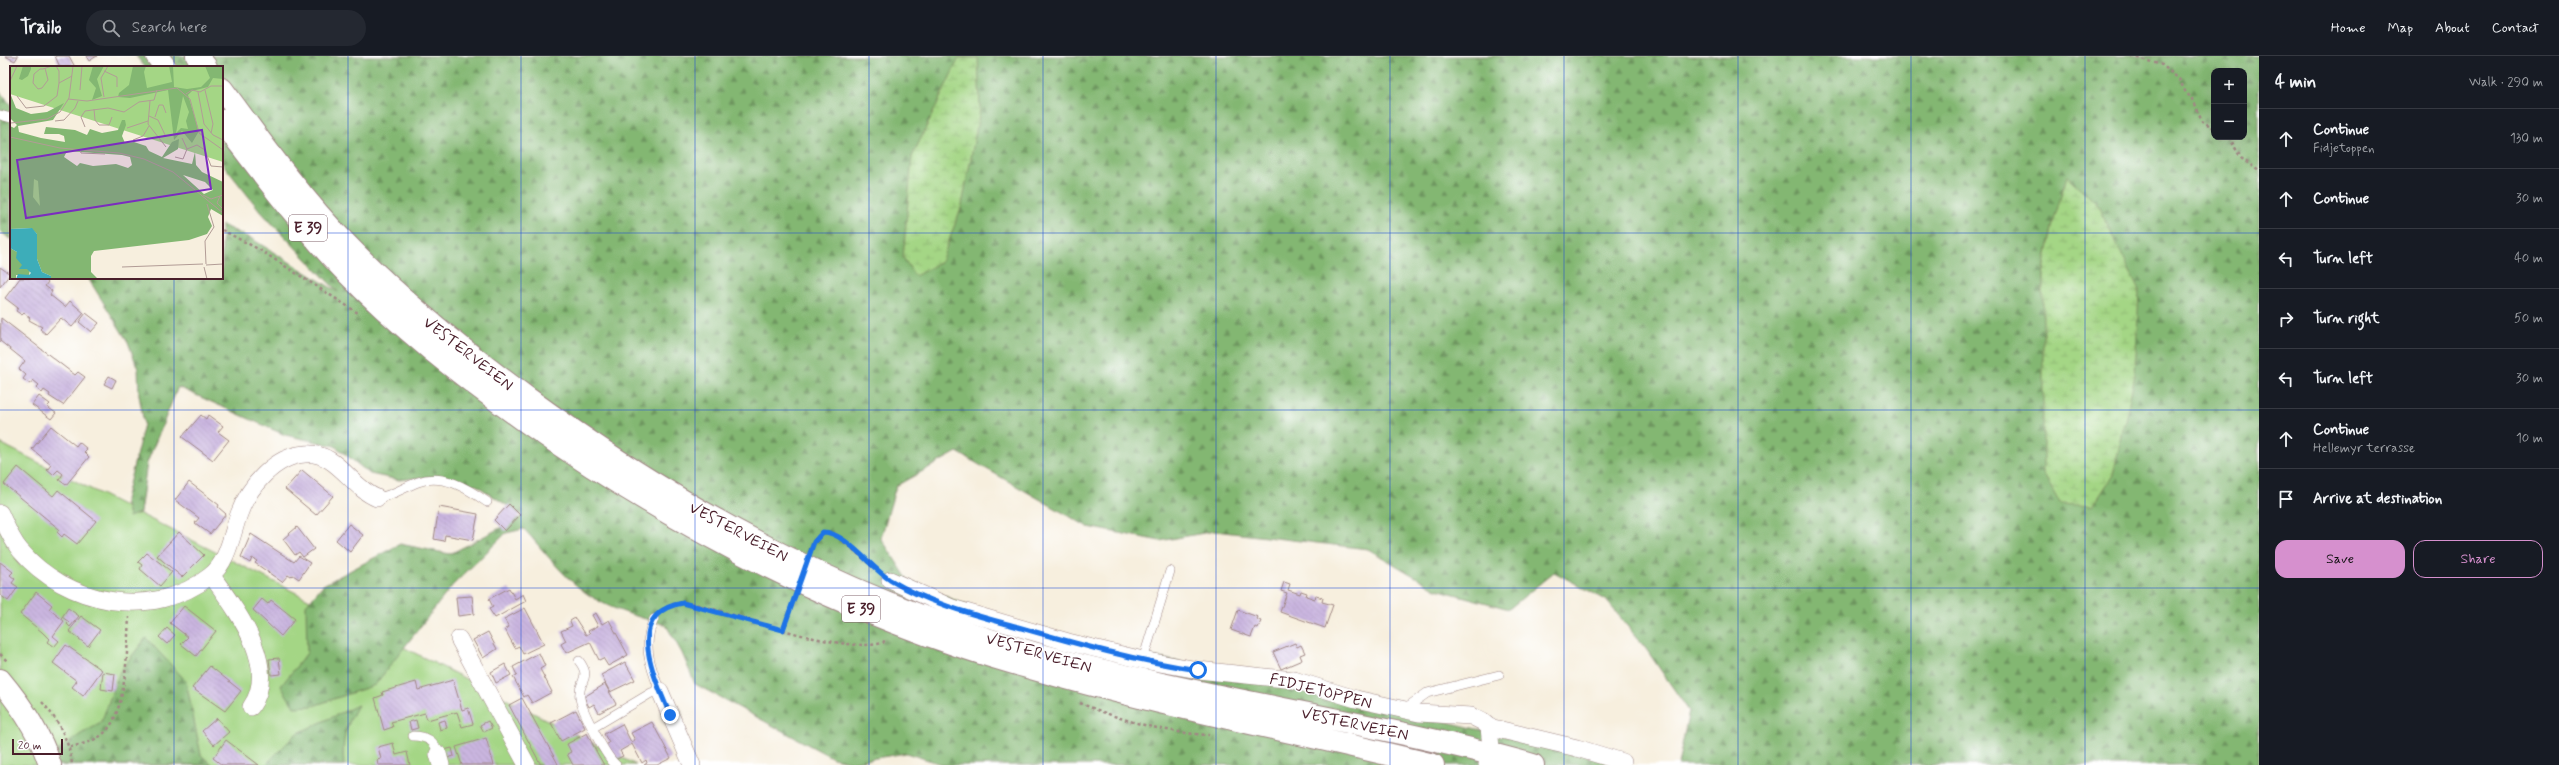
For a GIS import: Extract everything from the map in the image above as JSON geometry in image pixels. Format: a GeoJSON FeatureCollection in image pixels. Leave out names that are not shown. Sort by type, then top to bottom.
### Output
{"type":"FeatureCollection","features":[{"type":"Feature","properties":{"kind":"main road"},"geometry":{"type":"LineString","coordinates":[[157,56],[164,66]]}},
{"type":"Feature","properties":{"kind":"main road"},"geometry":{"type":"LineString","coordinates":[[174,56],[181,66]]}},
{"type":"Feature","properties":{"kind":"main road"},"geometry":{"type":"LineString","coordinates":[[197,56],[205,66]]}},
{"type":"Feature","properties":{"kind":"main road","name":"VESTERVEIEN"},"geometry":{"type":"LineString","coordinates":[[223,90],[279,167],[345,243],[428,323],[584,440],[740,534],[928,619],[1029,651],[1148,681],[1388,729],[1488,759],[1533,765]]}},
{"type":"Feature","properties":{"kind":"main road","name":"VESTERVEIEN"},"geometry":{"type":"LineString","coordinates":[[223,122],[279,195],[343,268],[403,326],[450,367],[564,449],[644,499],[730,547],[781,574],[853,606],[923,633],[1026,667],[1146,699],[1434,765]]}},
{"type":"Feature","properties":{"kind":"main road"},"geometry":{"type":"LineString","coordinates":[[0,680],[26,714],[38,736],[50,765]]}},
{"type":"Feature","properties":{"kind":"street"},"geometry":{"type":"LineString","coordinates":[[0,513],[12,540],[21,552],[58,582],[92,597],[133,603],[172,596],[212,576],[226,553],[240,512],[249,495],[260,479],[287,458],[306,454],[325,457],[339,467],[365,493],[377,498]]}},
{"type":"Feature","properties":{"kind":"street"},"geometry":{"type":"LineString","coordinates":[[212,576],[250,638],[260,661],[259,696],[251,707]]}},
{"type":"Feature","properties":{"kind":"street","name":"FIDJETOPPEN"},"geometry":{"type":"LineString","coordinates":[[890,580],[952,608],[1068,642],[1143,660],[1198,670],[1294,680],[1356,699],[1419,714],[1471,716],[1489,727],[1577,748],[1623,762]]}},
{"type":"Feature","properties":{"kind":"street"},"geometry":{"type":"LineString","coordinates":[[459,638],[527,765]]}},
{"type":"Feature","properties":{"kind":"street"},"geometry":{"type":"LineString","coordinates":[[660,691],[692,765]]}},
{"type":"Feature","properties":{"kind":"street"},"geometry":{"type":"LineString","coordinates":[[1488,759],[1489,727]]}},
{"type":"Feature","properties":{"kind":"lane"},"geometry":{"type":"LineString","coordinates":[[0,115],[10,118]]}},
{"type":"Feature","properties":{"kind":"lane"},"geometry":{"type":"LineString","coordinates":[[377,498],[387,497],[417,482],[438,479],[461,486],[487,502]]}},
{"type":"Feature","properties":{"kind":"lane"},"geometry":{"type":"LineString","coordinates":[[1143,660],[1170,571]]}},
{"type":"Feature","properties":{"kind":"lane"},"geometry":{"type":"LineString","coordinates":[[594,727],[651,693],[660,691],[648,659],[647,646],[649,630],[654,619]]}},
{"type":"Feature","properties":{"kind":"lane"},"geometry":{"type":"LineString","coordinates":[[579,661],[586,670],[586,675],[579,696],[608,756],[616,765]]}},
{"type":"Feature","properties":{"kind":"lane"},"geometry":{"type":"LineString","coordinates":[[1403,710],[1427,693],[1499,675]]}},
{"type":"Feature","properties":{"kind":"lane"},"geometry":{"type":"LineString","coordinates":[[414,736],[426,737],[432,741],[439,760]]}},
{"type":"Feature","properties":{"kind":"path"},"geometry":{"type":"LineString","coordinates":[[2131,56],[2162,65],[2179,79],[2186,93],[2193,99],[2202,121],[2211,126]]}},
{"type":"Feature","properties":{"kind":"path"},"geometry":{"type":"LineString","coordinates":[[2231,140],[2241,158],[2259,171]]}},
{"type":"Feature","properties":{"kind":"path"},"geometry":{"type":"LineString","coordinates":[[783,630],[814,542],[823,532],[835,534],[890,580]]}},
{"type":"Feature","properties":{"kind":"path"},"geometry":{"type":"LineString","coordinates":[[70,747],[94,740],[112,723],[120,697],[133,603]]}},
{"type":"Feature","properties":{"kind":"path"},"geometry":{"type":"LineString","coordinates":[[654,619],[668,606],[683,603],[825,640],[866,646],[883,643],[886,637]]}},
{"type":"Feature","properties":{"kind":"green space"},"geometry":{"type":"Polygon","coordinates":[[[136,56],[2259,56],[2259,765],[1678,765],[1689,711],[1646,649],[1606,600],[1554,572],[1509,609],[1436,589],[1368,549],[1215,531],[1160,541],[1088,527],[957,452],[896,486],[881,538],[908,580],[1001,620],[1093,645],[1287,683],[1625,765],[944,765],[906,753],[852,762],[833,758],[695,684],[682,653],[666,625],[613,608],[586,593],[576,586],[558,568],[524,529],[506,533],[452,586],[375,685],[313,706],[294,707],[281,686],[307,653],[306,605],[323,585],[400,544],[450,554],[523,516],[476,485],[428,477],[399,480],[370,474],[335,446],[285,435],[178,387],[147,463],[140,513],[129,517],[125,500],[144,424],[139,395],[138,369],[128,342],[89,279],[223,279],[223,225],[252,239],[338,292],[261,212],[223,164],[223,66],[144,66],[136,56]],[[2053,223],[2043,276],[2045,372],[2053,223]]]}},
{"type":"Feature","properties":{"kind":"green space"},"geometry":{"type":"Polygon","coordinates":[[[959,58],[978,58],[980,110],[962,205],[941,262],[915,276],[903,257],[912,157],[959,58]]]}},
{"type":"Feature","properties":{"kind":"green space"},"geometry":{"type":"Polygon","coordinates":[[[0,92],[10,104],[10,239],[0,231],[0,92]]]}},
{"type":"Feature","properties":{"kind":"green space"},"geometry":{"type":"Polygon","coordinates":[[[2067,176],[2097,204],[2139,290],[2135,375],[2113,475],[2093,506],[2060,504],[2043,473],[2043,276],[2053,223],[2067,176]]]}},
{"type":"Feature","properties":{"kind":"green space"},"geometry":{"type":"Polygon","coordinates":[[[0,443],[636,765],[0,765],[0,443]]]}},
{"type":"Feature","properties":{"kind":"green space"},"geometry":{"type":"Polygon","coordinates":[[[146,638],[186,681],[201,755],[212,765],[43,765],[42,762],[81,734],[101,723],[120,671],[146,638]]]}},
{"type":"Feature","properties":{"kind":"green space"},"geometry":{"type":"Polygon","coordinates":[[[358,705],[345,734],[343,748],[344,765],[265,765],[296,734],[358,705]]]}},
{"type":"Feature","properties":{"kind":"building"},"geometry":{"type":"Polygon","coordinates":[[[5,56],[18,56],[15,61],[5,56]]]}},
{"type":"Feature","properties":{"kind":"building"},"geometry":{"type":"Polygon","coordinates":[[[55,56],[69,56],[74,66],[60,66],[55,56]]]}},
{"type":"Feature","properties":{"kind":"building"},"geometry":{"type":"Polygon","coordinates":[[[86,56],[97,56],[89,61],[86,56]]]}},
{"type":"Feature","properties":{"kind":"building"},"geometry":{"type":"Polygon","coordinates":[[[0,267],[10,274],[0,287],[0,267]]]}},
{"type":"Feature","properties":{"kind":"building"},"geometry":{"type":"Polygon","coordinates":[[[19,279],[44,279],[48,282],[45,286],[52,291],[50,295],[65,307],[70,301],[84,313],[72,327],[61,318],[46,334],[40,329],[42,327],[29,320],[30,318],[24,313],[22,315],[16,311],[18,308],[5,298],[19,279]]]}},
{"type":"Feature","properties":{"kind":"building"},"geometry":{"type":"Polygon","coordinates":[[[86,313],[99,323],[91,332],[79,322],[86,313]]]}},
{"type":"Feature","properties":{"kind":"building"},"geometry":{"type":"Polygon","coordinates":[[[1,318],[75,375],[78,372],[85,377],[63,405],[49,396],[50,394],[44,390],[42,393],[36,388],[39,385],[33,380],[30,384],[23,379],[26,375],[19,369],[25,361],[0,341],[1,318]]]}},
{"type":"Feature","properties":{"kind":"building"},"geometry":{"type":"Polygon","coordinates":[[[109,376],[116,380],[112,388],[104,384],[109,376]]]}},
{"type":"Feature","properties":{"kind":"building"},"geometry":{"type":"Polygon","coordinates":[[[39,396],[50,404],[47,407],[56,413],[51,419],[32,405],[39,396]]]}},
{"type":"Feature","properties":{"kind":"building"},"geometry":{"type":"Polygon","coordinates":[[[201,415],[206,419],[208,415],[223,426],[218,432],[229,440],[213,460],[182,437],[201,415]]]}},
{"type":"Feature","properties":{"kind":"building"},"geometry":{"type":"Polygon","coordinates":[[[51,426],[76,446],[79,442],[87,449],[84,452],[89,457],[66,485],[59,480],[63,474],[58,470],[53,475],[47,470],[51,465],[32,449],[51,426]]]}},
{"type":"Feature","properties":{"kind":"building"},"geometry":{"type":"Polygon","coordinates":[[[18,467],[53,496],[58,490],[96,521],[77,544],[64,534],[62,537],[57,532],[59,529],[4,484],[18,467]]]}},
{"type":"Feature","properties":{"kind":"building"},"geometry":{"type":"Polygon","coordinates":[[[302,470],[333,496],[316,515],[285,489],[302,470]]]}},
{"type":"Feature","properties":{"kind":"building"},"geometry":{"type":"Polygon","coordinates":[[[189,482],[219,505],[218,507],[226,514],[210,534],[195,523],[199,518],[175,500],[189,482]]]}},
{"type":"Feature","properties":{"kind":"building"},"geometry":{"type":"Polygon","coordinates":[[[509,504],[520,515],[505,531],[494,520],[509,504]]]}},
{"type":"Feature","properties":{"kind":"building"},"geometry":{"type":"Polygon","coordinates":[[[439,507],[478,514],[473,540],[445,535],[444,541],[434,539],[439,507]]]}},
{"type":"Feature","properties":{"kind":"building"},"geometry":{"type":"Polygon","coordinates":[[[349,524],[363,535],[350,552],[336,540],[349,524]]]}},
{"type":"Feature","properties":{"kind":"building"},"geometry":{"type":"Polygon","coordinates":[[[297,527],[314,549],[303,557],[299,552],[295,555],[283,539],[297,527]]]}},
{"type":"Feature","properties":{"kind":"building"},"geometry":{"type":"Polygon","coordinates":[[[179,532],[204,555],[182,577],[157,556],[179,532]]]}},
{"type":"Feature","properties":{"kind":"building"},"geometry":{"type":"Polygon","coordinates":[[[251,534],[294,562],[299,556],[310,563],[299,579],[293,575],[291,577],[288,575],[282,582],[255,563],[257,561],[252,558],[250,563],[241,557],[251,534]]]}},
{"type":"Feature","properties":{"kind":"building"},"geometry":{"type":"Polygon","coordinates":[[[147,553],[172,572],[160,586],[140,569],[142,565],[138,562],[147,553]]]}},
{"type":"Feature","properties":{"kind":"building"},"geometry":{"type":"Polygon","coordinates":[[[0,562],[13,572],[10,575],[15,579],[12,583],[18,587],[8,601],[0,595],[0,562]]]}},
{"type":"Feature","properties":{"kind":"building"},"geometry":{"type":"Polygon","coordinates":[[[1284,582],[1290,584],[1288,590],[1300,594],[1301,591],[1307,593],[1306,596],[1315,599],[1316,596],[1323,598],[1322,602],[1333,605],[1325,628],[1280,612],[1287,593],[1281,591],[1284,582]]]}},
{"type":"Feature","properties":{"kind":"building"},"geometry":{"type":"Polygon","coordinates":[[[509,588],[515,599],[523,594],[526,601],[495,618],[489,609],[493,607],[489,599],[509,588]]]}},
{"type":"Feature","properties":{"kind":"building"},"geometry":{"type":"Polygon","coordinates":[[[36,592],[52,605],[49,609],[64,621],[53,636],[59,641],[54,647],[47,642],[49,639],[42,632],[20,614],[36,592]]]}},
{"type":"Feature","properties":{"kind":"building"},"geometry":{"type":"Polygon","coordinates":[[[472,596],[474,614],[458,616],[456,597],[472,596]]]}},
{"type":"Feature","properties":{"kind":"building"},"geometry":{"type":"Polygon","coordinates":[[[262,599],[268,604],[271,600],[295,619],[281,636],[253,610],[262,599]]]}},
{"type":"Feature","properties":{"kind":"building"},"geometry":{"type":"Polygon","coordinates":[[[184,606],[216,631],[196,656],[181,644],[188,637],[170,623],[184,606]]]}},
{"type":"Feature","properties":{"kind":"building"},"geometry":{"type":"Polygon","coordinates":[[[68,608],[79,616],[70,627],[67,624],[69,622],[62,617],[68,608]]]}},
{"type":"Feature","properties":{"kind":"building"},"geometry":{"type":"Polygon","coordinates":[[[525,608],[544,644],[523,654],[519,646],[515,648],[509,637],[505,629],[509,627],[504,619],[525,608]]]}},
{"type":"Feature","properties":{"kind":"building"},"geometry":{"type":"Polygon","coordinates":[[[1238,610],[1258,617],[1257,619],[1261,621],[1258,628],[1255,627],[1251,637],[1231,630],[1238,610]]]}},
{"type":"Feature","properties":{"kind":"building"},"geometry":{"type":"Polygon","coordinates":[[[596,613],[602,624],[609,620],[628,655],[608,666],[603,658],[599,660],[590,642],[566,653],[561,644],[566,641],[561,631],[572,626],[570,621],[575,618],[586,635],[590,633],[588,631],[598,626],[592,615],[596,613]]]}},
{"type":"Feature","properties":{"kind":"building"},"geometry":{"type":"Polygon","coordinates":[[[81,616],[100,630],[88,646],[69,631],[81,616]]]}},
{"type":"Feature","properties":{"kind":"building"},"geometry":{"type":"Polygon","coordinates":[[[167,628],[175,635],[167,644],[159,637],[167,628]]]}},
{"type":"Feature","properties":{"kind":"building"},"geometry":{"type":"Polygon","coordinates":[[[488,632],[497,649],[483,658],[473,640],[488,632]]]}},
{"type":"Feature","properties":{"kind":"building"},"geometry":{"type":"Polygon","coordinates":[[[1295,643],[1297,647],[1301,645],[1305,653],[1300,655],[1302,660],[1281,669],[1273,652],[1295,643]]]}},
{"type":"Feature","properties":{"kind":"building"},"geometry":{"type":"Polygon","coordinates":[[[66,645],[102,670],[83,696],[72,687],[77,681],[53,663],[66,645]]]}},
{"type":"Feature","properties":{"kind":"building"},"geometry":{"type":"Polygon","coordinates":[[[539,653],[545,666],[540,669],[552,692],[532,703],[527,695],[524,697],[513,677],[517,675],[513,667],[539,653]]]}},
{"type":"Feature","properties":{"kind":"building"},"geometry":{"type":"Polygon","coordinates":[[[279,658],[281,674],[271,675],[269,659],[279,658]]]}},
{"type":"Feature","properties":{"kind":"building"},"geometry":{"type":"Polygon","coordinates":[[[625,662],[635,680],[610,692],[601,675],[625,662]]]}},
{"type":"Feature","properties":{"kind":"building"},"geometry":{"type":"Polygon","coordinates":[[[505,664],[511,675],[496,683],[491,672],[505,664]]]}},
{"type":"Feature","properties":{"kind":"building"},"geometry":{"type":"Polygon","coordinates":[[[210,666],[241,691],[225,711],[192,688],[210,666]]]}},
{"type":"Feature","properties":{"kind":"building"},"geometry":{"type":"Polygon","coordinates":[[[103,672],[115,674],[113,691],[101,689],[103,672]]]}},
{"type":"Feature","properties":{"kind":"building"},"geometry":{"type":"Polygon","coordinates":[[[453,680],[462,710],[468,708],[473,724],[462,727],[457,712],[427,720],[425,713],[391,722],[393,727],[384,730],[375,698],[383,695],[382,692],[416,682],[418,690],[453,680]]]}},
{"type":"Feature","properties":{"kind":"building"},"geometry":{"type":"Polygon","coordinates":[[[605,684],[616,704],[599,713],[594,704],[589,707],[584,697],[605,684]]]}},
{"type":"Feature","properties":{"kind":"building"},"geometry":{"type":"Polygon","coordinates":[[[522,698],[558,764],[557,765],[541,765],[509,705],[522,698]]]}},
{"type":"Feature","properties":{"kind":"building"},"geometry":{"type":"Polygon","coordinates":[[[576,710],[585,728],[561,741],[551,723],[576,710]]]}},
{"type":"Feature","properties":{"kind":"building"},"geometry":{"type":"Polygon","coordinates":[[[217,718],[229,732],[214,745],[202,731],[217,718]]]}},
{"type":"Feature","properties":{"kind":"building"},"geometry":{"type":"Polygon","coordinates":[[[416,720],[418,728],[411,730],[409,722],[416,720]]]}},
{"type":"Feature","properties":{"kind":"building"},"geometry":{"type":"Polygon","coordinates":[[[445,720],[447,728],[440,730],[438,722],[445,720]]]}},
{"type":"Feature","properties":{"kind":"building"},"geometry":{"type":"Polygon","coordinates":[[[488,721],[492,728],[484,732],[480,725],[488,721]]]}},
{"type":"Feature","properties":{"kind":"building"},"geometry":{"type":"Polygon","coordinates":[[[652,722],[671,758],[657,765],[644,765],[647,763],[646,760],[642,763],[632,744],[620,751],[623,756],[615,760],[604,746],[609,743],[604,734],[622,724],[631,742],[635,740],[631,733],[652,722]]]}},
{"type":"Feature","properties":{"kind":"building"},"geometry":{"type":"Polygon","coordinates":[[[587,733],[604,765],[573,765],[567,754],[571,752],[567,744],[587,733]]]}},
{"type":"Feature","properties":{"kind":"building"},"geometry":{"type":"Polygon","coordinates":[[[486,738],[494,765],[462,765],[456,747],[486,738]]]}},
{"type":"Feature","properties":{"kind":"building"},"geometry":{"type":"Polygon","coordinates":[[[226,740],[259,765],[222,765],[213,758],[226,740]]]}},
{"type":"Feature","properties":{"kind":"building"},"geometry":{"type":"Polygon","coordinates":[[[393,743],[396,755],[407,752],[410,765],[378,765],[377,760],[381,759],[378,747],[393,743]]]}},
{"type":"Feature","properties":{"kind":"building"},"geometry":{"type":"Polygon","coordinates":[[[452,748],[454,756],[447,758],[444,750],[452,748]]]}},
{"type":"Feature","properties":{"kind":"route"},"geometry":{"type":"LineString","coordinates":[[670,715],[648,659],[647,638],[654,619],[668,606],[690,603],[774,626],[783,630],[814,542],[819,534],[823,532],[835,534],[890,580],[940,604],[1068,642],[1143,660],[1198,670]]}}]}
